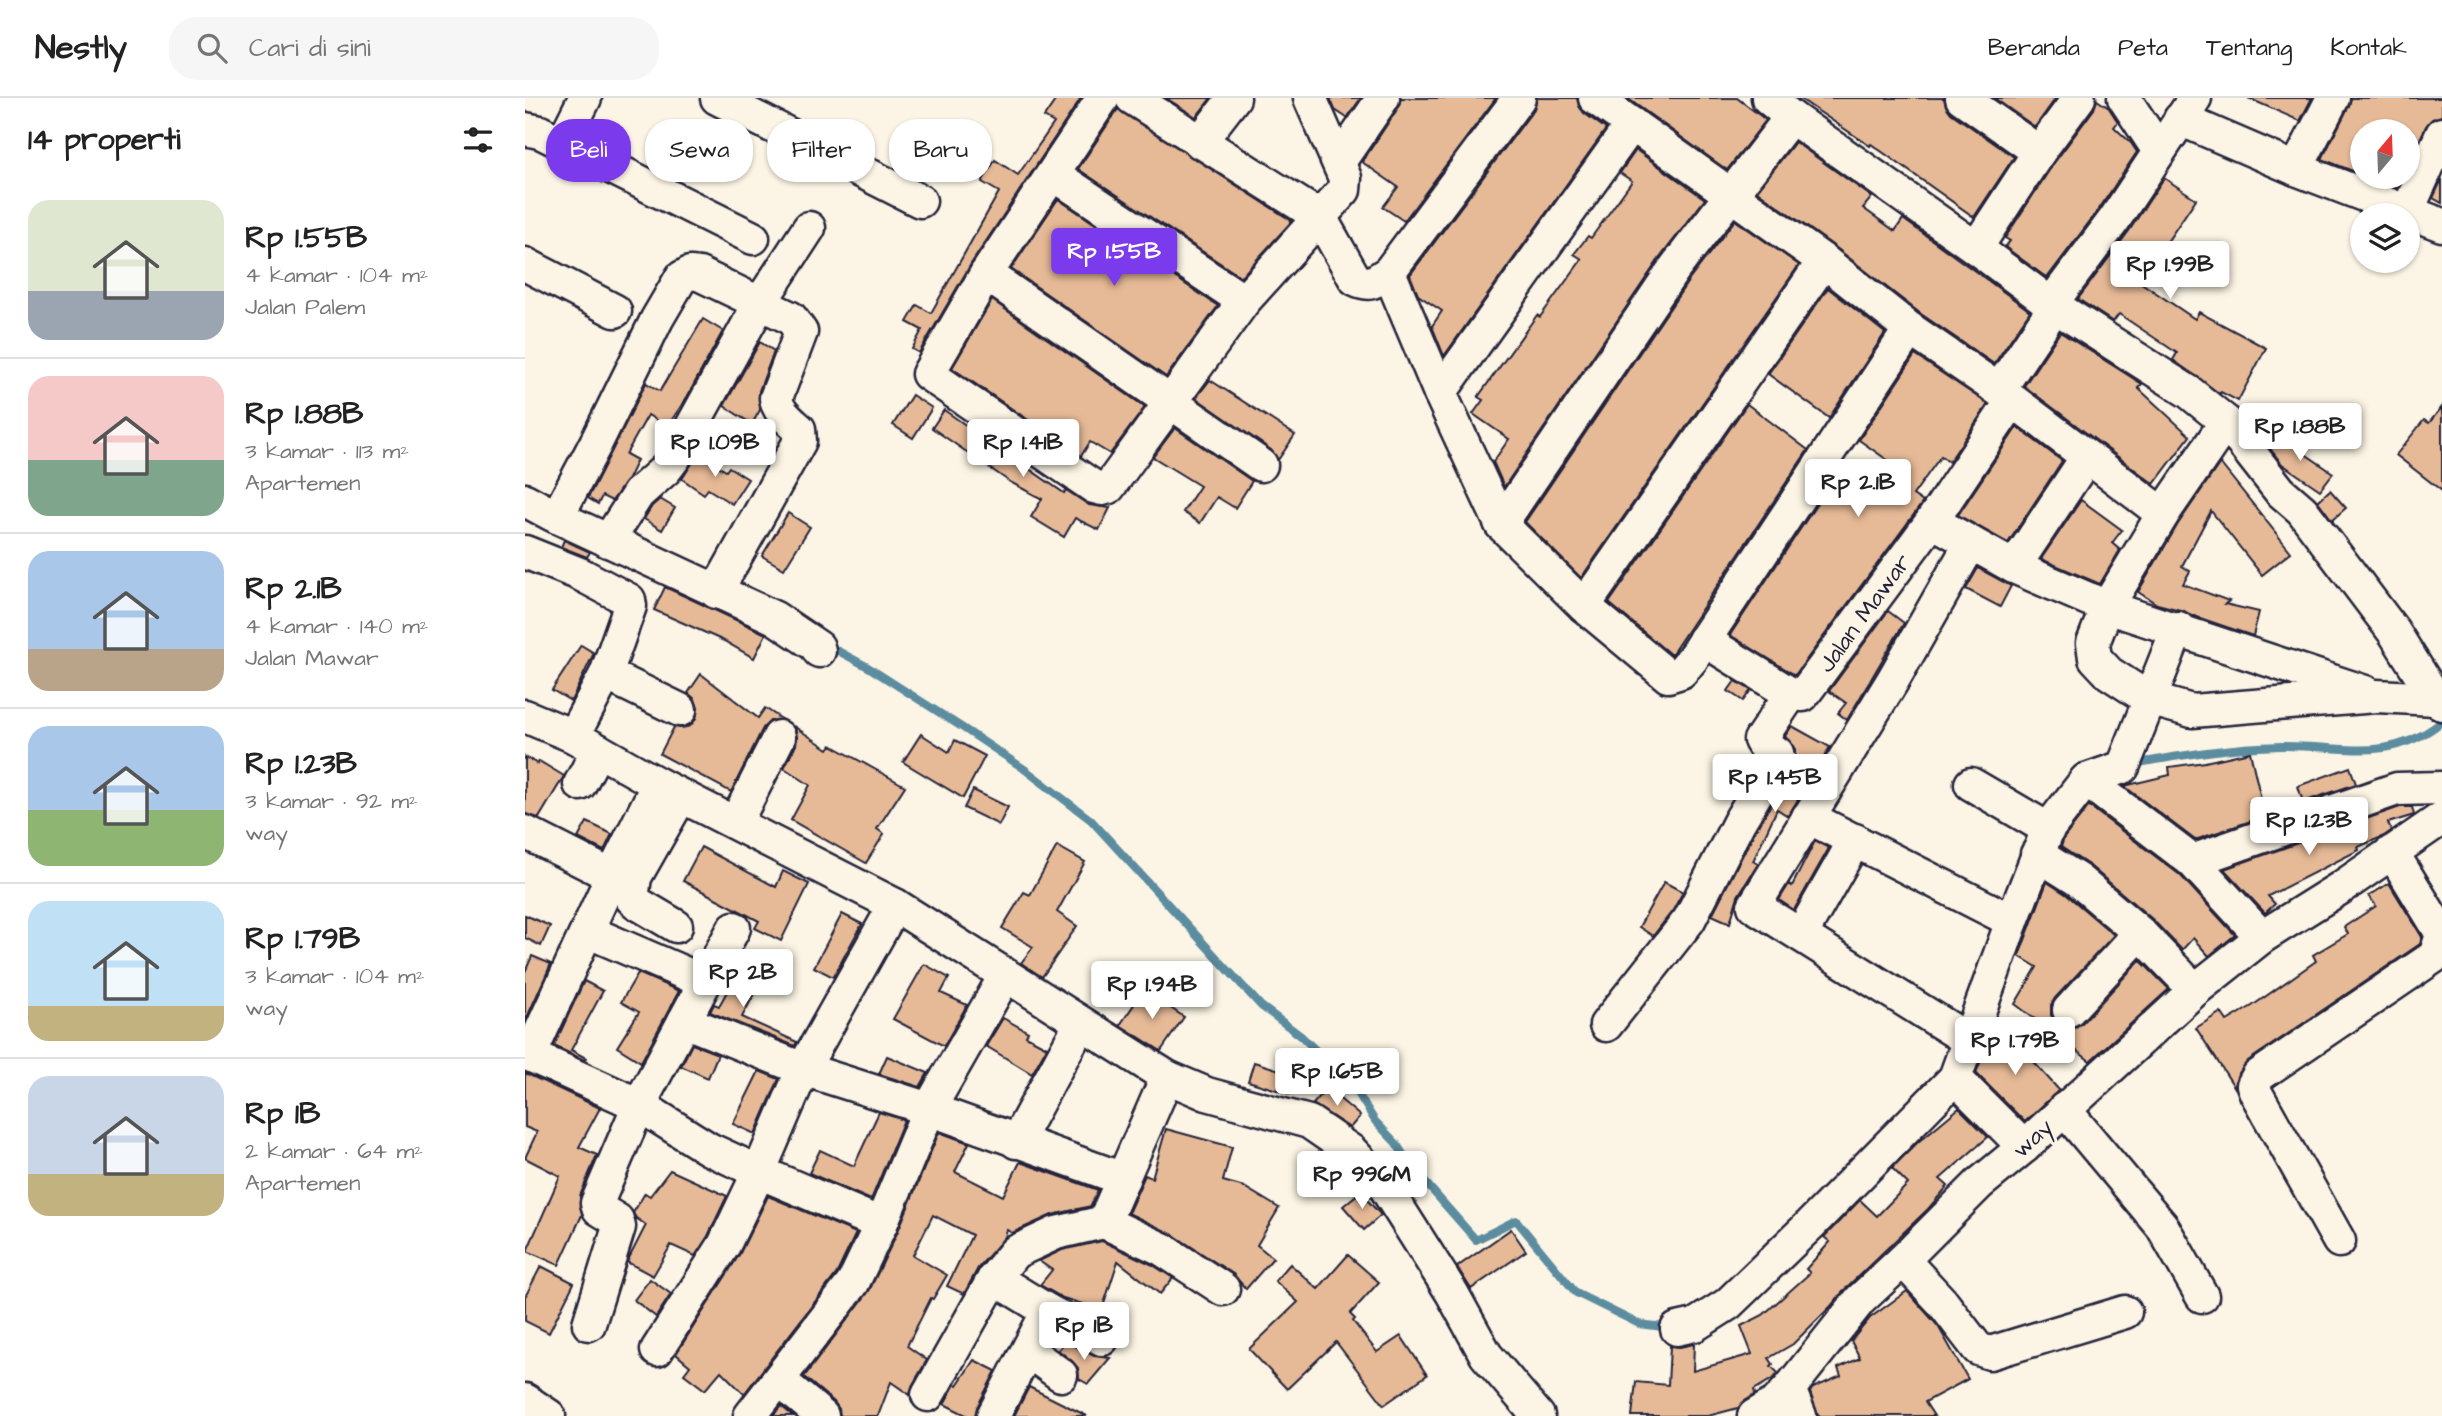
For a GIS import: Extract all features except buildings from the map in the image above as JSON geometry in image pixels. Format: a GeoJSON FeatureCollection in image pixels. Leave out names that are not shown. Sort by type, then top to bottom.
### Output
{"type":"FeatureCollection","features":[{"type":"Feature","properties":{"kind":"street"},"geometry":{"type":"LineString","coordinates":[[574,119],[585,98]]}},
{"type":"Feature","properties":{"kind":"street"},"geometry":{"type":"LineString","coordinates":[[716,98],[920,201]]}},
{"type":"Feature","properties":{"kind":"street"},"geometry":{"type":"LineString","coordinates":[[1103,98],[986,274],[928,371],[929,376],[1094,487],[1101,489],[1109,487],[1244,301],[1345,190],[1345,178],[1339,162],[1310,98]]}},
{"type":"Feature","properties":{"kind":"street"},"geometry":{"type":"LineString","coordinates":[[1132,98],[1320,217],[1356,279],[1366,284],[1389,272],[1519,98]]}},
{"type":"Feature","properties":{"kind":"street"},"geometry":{"type":"LineString","coordinates":[[1200,142],[1234,98]]}},
{"type":"Feature","properties":{"kind":"street"},"geometry":{"type":"LineString","coordinates":[[1339,162],[1383,98]]}},
{"type":"Feature","properties":{"kind":"street"},"geometry":{"type":"LineString","coordinates":[[1595,98],[1825,261],[1910,329],[2006,396],[2163,513]]}},
{"type":"Feature","properties":{"kind":"street"},"geometry":{"type":"LineString","coordinates":[[1962,98],[2039,152]]}},
{"type":"Feature","properties":{"kind":"street"},"geometry":{"type":"LineString","coordinates":[[1976,248],[2039,152],[2079,98]]}},
{"type":"Feature","properties":{"kind":"street"},"geometry":{"type":"LineString","coordinates":[[2124,98],[2159,151]]}},
{"type":"Feature","properties":{"kind":"street"},"geometry":{"type":"LineString","coordinates":[[2296,169],[2333,98]]}},
{"type":"Feature","properties":{"kind":"street"},"geometry":{"type":"LineString","coordinates":[[1501,524],[1674,269],[1730,194],[1779,107],[2053,305],[2189,392],[2226,422],[2280,491],[2302,510],[2435,684],[2376,696],[2192,711],[2149,699],[2109,673],[2095,658],[2093,643],[2107,607],[2163,513],[2226,422]]}},
{"type":"Feature","properties":{"kind":"street"},"geometry":{"type":"LineString","coordinates":[[2188,108],[2296,169],[2384,203]]}},
{"type":"Feature","properties":{"kind":"street","name":"Jalan Mawar"},"geometry":{"type":"LineString","coordinates":[[1791,694],[1805,694],[1931,521],[2006,396],[2053,305],[2114,220],[2188,108]]}},
{"type":"Feature","properties":{"kind":"street"},"geometry":{"type":"LineString","coordinates":[[1440,393],[1632,124]]}},
{"type":"Feature","properties":{"kind":"street"},"geometry":{"type":"LineString","coordinates":[[525,129],[546,135]]}},
{"type":"Feature","properties":{"kind":"street"},"geometry":{"type":"LineString","coordinates":[[2411,203],[2442,134]]}},
{"type":"Feature","properties":{"kind":"street"},"geometry":{"type":"LineString","coordinates":[[1053,174],[1244,301]]}},
{"type":"Feature","properties":{"kind":"street"},"geometry":{"type":"LineString","coordinates":[[631,178],[753,238]]}},
{"type":"Feature","properties":{"kind":"street"},"geometry":{"type":"LineString","coordinates":[[2420,217],[2442,225]]}},
{"type":"Feature","properties":{"kind":"street"},"geometry":{"type":"LineString","coordinates":[[608,541],[638,494],[666,469],[675,457],[760,303],[809,228]]}},
{"type":"Feature","properties":{"kind":"street"},"geometry":{"type":"LineString","coordinates":[[1584,606],[1825,261]]}},
{"type":"Feature","properties":{"kind":"street"},"geometry":{"type":"LineString","coordinates":[[525,264],[615,311]]}},
{"type":"Feature","properties":{"kind":"street"},"geometry":{"type":"LineString","coordinates":[[1389,272],[1440,393],[1501,524],[1584,606],[1668,676],[1681,672],[1704,640],[1910,329]]}},
{"type":"Feature","properties":{"kind":"street"},"geometry":{"type":"LineString","coordinates":[[525,536],[540,508],[596,443],[657,320],[681,278],[690,273],[699,274],[791,318],[801,332],[776,398],[777,406],[799,429],[801,436],[716,592]]}},
{"type":"Feature","properties":{"kind":"street"},"geometry":{"type":"LineString","coordinates":[[986,274],[1261,465]]}},
{"type":"Feature","properties":{"kind":"street"},"geometry":{"type":"LineString","coordinates":[[2014,567],[2087,457]]}},
{"type":"Feature","properties":{"kind":"street"},"geometry":{"type":"LineString","coordinates":[[540,508],[775,618],[819,651]]}},
{"type":"Feature","properties":{"kind":"street"},"geometry":{"type":"LineString","coordinates":[[1931,521],[2014,567],[2107,607],[2178,628],[2376,696]]}},
{"type":"Feature","properties":{"kind":"street"},"geometry":{"type":"LineString","coordinates":[[1970,1041],[1755,906],[1893,680],[1971,543]]}},
{"type":"Feature","properties":{"kind":"street"},"geometry":{"type":"LineString","coordinates":[[525,552],[580,574],[629,600],[630,606],[585,743],[580,784]]}},
{"type":"Feature","properties":{"kind":"street"},"geometry":{"type":"LineString","coordinates":[[1677,1329],[1695,1325],[1728,1304],[1955,1078],[2043,841],[2086,780],[2123,767],[2178,628]]}},
{"type":"Feature","properties":{"kind":"street"},"geometry":{"type":"LineString","coordinates":[[1606,1024],[1662,956],[1697,906],[1739,822],[1778,757],[1777,753],[1763,745],[1760,740],[1791,694],[1704,640]]}},
{"type":"Feature","properties":{"kind":"street"},"geometry":{"type":"LineString","coordinates":[[606,674],[680,710]]}},
{"type":"Feature","properties":{"kind":"street"},"geometry":{"type":"LineString","coordinates":[[525,716],[585,743],[670,790],[895,905],[1167,1077],[1207,1094],[1309,1122],[1351,1151],[1385,1187],[1452,1293],[1486,1356],[1538,1416]]}},
{"type":"Feature","properties":{"kind":"street"},"geometry":{"type":"LineString","coordinates":[[736,822],[779,737]]}},
{"type":"Feature","properties":{"kind":"street"},"geometry":{"type":"LineString","coordinates":[[2086,780],[2192,861],[2262,937]]}},
{"type":"Feature","properties":{"kind":"street"},"geometry":{"type":"LineString","coordinates":[[1971,784],[2043,841],[2078,880],[2140,933],[2195,990]]}},
{"type":"Feature","properties":{"kind":"street"},"geometry":{"type":"LineString","coordinates":[[2192,861],[2397,789],[2442,788]]}},
{"type":"Feature","properties":{"kind":"street"},"geometry":{"type":"LineString","coordinates":[[670,790],[612,876],[528,1054],[639,1105],[709,1149],[881,1224]]}},
{"type":"Feature","properties":{"kind":"street"},"geometry":{"type":"LineString","coordinates":[[670,790],[635,877],[632,899],[676,926]]}},
{"type":"Feature","properties":{"kind":"street"},"geometry":{"type":"LineString","coordinates":[[1808,817],[2012,921]]}},
{"type":"Feature","properties":{"kind":"street","name":"way"},"geometry":{"type":"LineString","coordinates":[[1754,1416],[1776,1403],[1795,1403],[1860,1300],[1979,1184],[2024,1147],[2195,990],[2262,937],[2342,887],[2442,818]]}},
{"type":"Feature","properties":{"kind":"street"},"geometry":{"type":"LineString","coordinates":[[525,832],[612,876]]}},
{"type":"Feature","properties":{"kind":"street"},"geometry":{"type":"LineString","coordinates":[[1801,935],[1855,840]]}},
{"type":"Feature","properties":{"kind":"street"},"geometry":{"type":"LineString","coordinates":[[2339,1241],[2253,1085],[2258,1076],[2435,956],[2442,935],[2392,852]]}},
{"type":"Feature","properties":{"kind":"street"},"geometry":{"type":"LineString","coordinates":[[657,1350],[724,1245],[803,1069],[895,905]]}},
{"type":"Feature","properties":{"kind":"street"},"geometry":{"type":"LineString","coordinates":[[589,1324],[619,1227],[617,1220],[599,1209],[597,1203],[639,1105],[734,928]]}},
{"type":"Feature","properties":{"kind":"street"},"geometry":{"type":"LineString","coordinates":[[587,931],[705,982]]}},
{"type":"Feature","properties":{"kind":"street"},"geometry":{"type":"LineString","coordinates":[[2069,1010],[2140,933]]}},
{"type":"Feature","properties":{"kind":"street"},"geometry":{"type":"LineString","coordinates":[[750,1416],[853,1283],[929,1109],[1005,976]]}},
{"type":"Feature","properties":{"kind":"street"},"geometry":{"type":"LineString","coordinates":[[684,1021],[803,1069],[929,1109],[1123,1179]]}},
{"type":"Feature","properties":{"kind":"street"},"geometry":{"type":"LineString","coordinates":[[1016,1142],[1081,1023]]}},
{"type":"Feature","properties":{"kind":"street"},"geometry":{"type":"LineString","coordinates":[[1104,1222],[1167,1077]]}},
{"type":"Feature","properties":{"kind":"street"},"geometry":{"type":"LineString","coordinates":[[1955,1078],[2024,1147]]}},
{"type":"Feature","properties":{"kind":"street"},"geometry":{"type":"LineString","coordinates":[[2064,1109],[2161,1226],[2202,1296]]}},
{"type":"Feature","properties":{"kind":"street"},"geometry":{"type":"LineString","coordinates":[[928,1395],[994,1278],[1015,1252],[1056,1233],[1104,1222],[1162,1250],[1223,1289]]}},
{"type":"Feature","properties":{"kind":"street"},"geometry":{"type":"LineString","coordinates":[[1903,1261],[1942,1302],[1978,1349],[1984,1352],[1990,1353],[2125,1312]]}},
{"type":"Feature","properties":{"kind":"street"},"geometry":{"type":"LineString","coordinates":[[994,1278],[1048,1311],[1102,1339]]}},
{"type":"Feature","properties":{"kind":"street"},"geometry":{"type":"LineString","coordinates":[[993,1416],[1048,1311]]}},
{"type":"Feature","properties":{"kind":"street"},"geometry":{"type":"LineString","coordinates":[[1028,1351],[1061,1375]]}},
{"type":"Feature","properties":{"kind":"street"},"geometry":{"type":"LineString","coordinates":[[779,1380],[822,1416]]}},
{"type":"Feature","properties":{"kind":"street"},"geometry":{"type":"LineString","coordinates":[[525,1400],[549,1416]]}},
{"type":"Feature","properties":{"kind":"waterway"},"geometry":{"type":"LineString","coordinates":[[827,645],[868,667],[960,726],[1023,768],[1091,820],[1261,1006],[1301,1036],[1354,1087],[1375,1121],[1396,1143],[1410,1165],[1476,1240],[1516,1220],[1576,1293],[1639,1324],[1672,1328]]}},
{"type":"Feature","properties":{"kind":"waterway"},"geometry":{"type":"LineString","coordinates":[[2133,764],[2207,752],[2262,747],[2303,746],[2364,750],[2383,748],[2421,736],[2440,723]]}}]}
